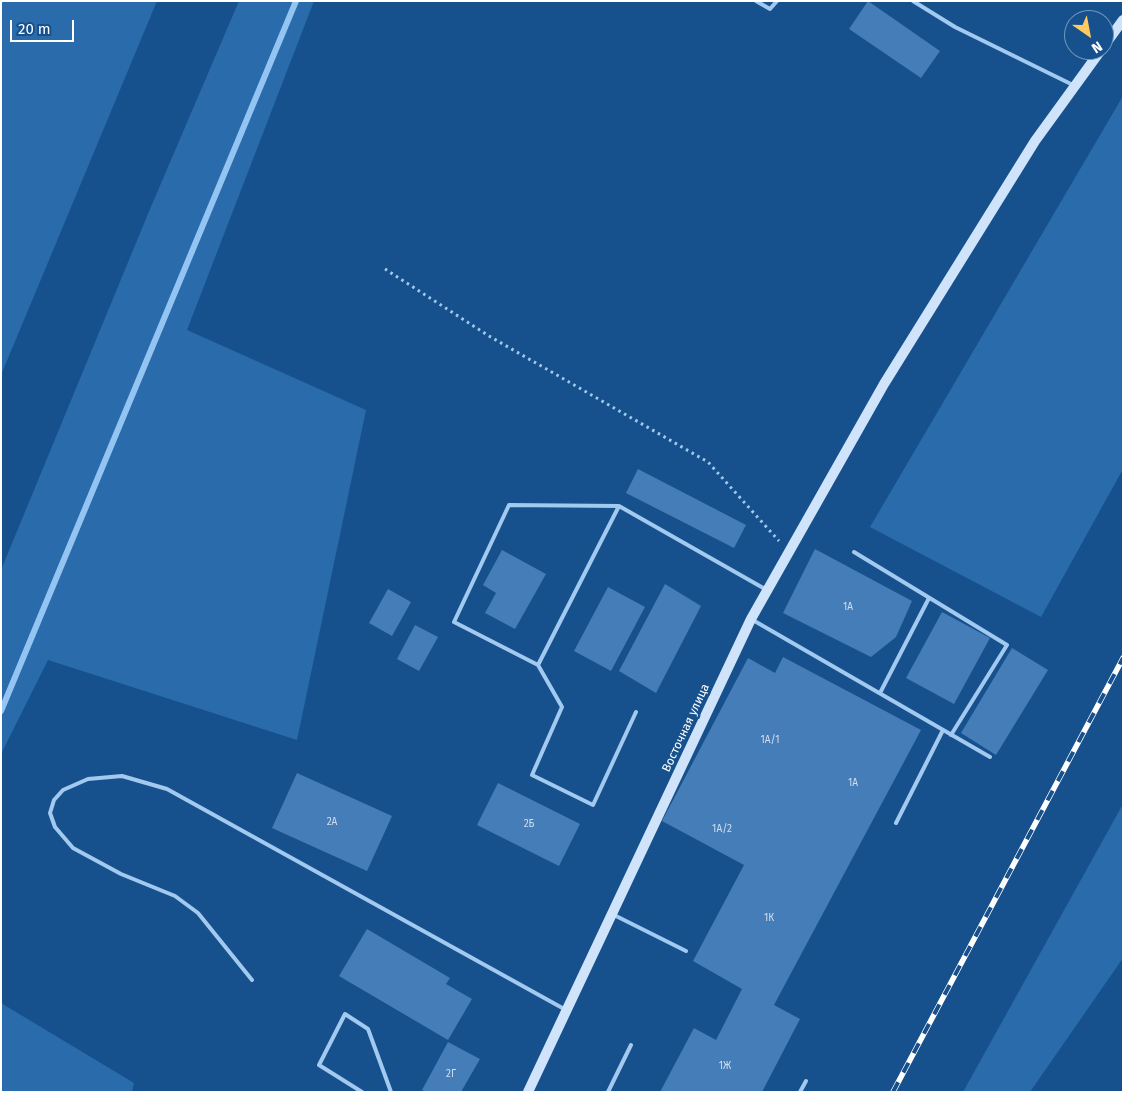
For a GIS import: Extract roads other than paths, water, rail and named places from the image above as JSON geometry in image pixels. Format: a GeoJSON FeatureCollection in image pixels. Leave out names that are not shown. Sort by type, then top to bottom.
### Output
{"type":"FeatureCollection","features":[{"type":"Feature","properties":{"kind":"street"},"geometry":{"type":"LineString","coordinates":[[1114,32],[1123,20]]}},
{"type":"Feature","properties":{"kind":"street","name":"Восточная улица"},"geometry":{"type":"LineString","coordinates":[[528,1092],[751,619],[884,384],[1035,141],[1094,60]]}},
{"type":"Feature","properties":{"kind":"lane"},"geometry":{"type":"LineString","coordinates":[[756,1],[770,10],[777,1]]}},
{"type":"Feature","properties":{"kind":"lane"},"geometry":{"type":"LineString","coordinates":[[914,1],[955,27],[1075,86]]}},
{"type":"Feature","properties":{"kind":"lane"},"geometry":{"type":"LineString","coordinates":[[636,712],[593,805],[532,774],[562,708],[538,664],[454,622],[509,504],[619,506],[767,590]]}},
{"type":"Feature","properties":{"kind":"lane"},"geometry":{"type":"LineString","coordinates":[[538,664],[619,506]]}},
{"type":"Feature","properties":{"kind":"lane"},"geometry":{"type":"LineString","coordinates":[[854,552],[1007,645],[951,735]]}},
{"type":"Feature","properties":{"kind":"lane"},"geometry":{"type":"LineString","coordinates":[[880,693],[929,598]]}},
{"type":"Feature","properties":{"kind":"lane"},"geometry":{"type":"LineString","coordinates":[[751,619],[990,757]]}},
{"type":"Feature","properties":{"kind":"lane"},"geometry":{"type":"LineString","coordinates":[[896,823],[943,730]]}},
{"type":"Feature","properties":{"kind":"lane"},"geometry":{"type":"LineString","coordinates":[[252,980],[198,913],[175,896],[121,874],[73,848],[55,827],[50,813],[54,800],[63,790],[88,780],[122,776],[167,789],[566,1010]]}},
{"type":"Feature","properties":{"kind":"lane"},"geometry":{"type":"LineString","coordinates":[[612,914],[686,951]]}},
{"type":"Feature","properties":{"kind":"lane"},"geometry":{"type":"LineString","coordinates":[[362,1092],[319,1065],[345,1014],[368,1029],[391,1092]]}},
{"type":"Feature","properties":{"kind":"lane"},"geometry":{"type":"LineString","coordinates":[[608,1092],[631,1045]]}},
{"type":"Feature","properties":{"kind":"lane"},"geometry":{"type":"LineString","coordinates":[[800,1092],[806,1081]]}},
{"type":"Feature","properties":{"kind":"waterway"},"geometry":{"type":"LineString","coordinates":[[1,711],[296,1]]}},
{"type":"Feature","properties":{"kind":"railway"},"geometry":{"type":"LineString","coordinates":[[893,1092],[1123,658]]}}]}
